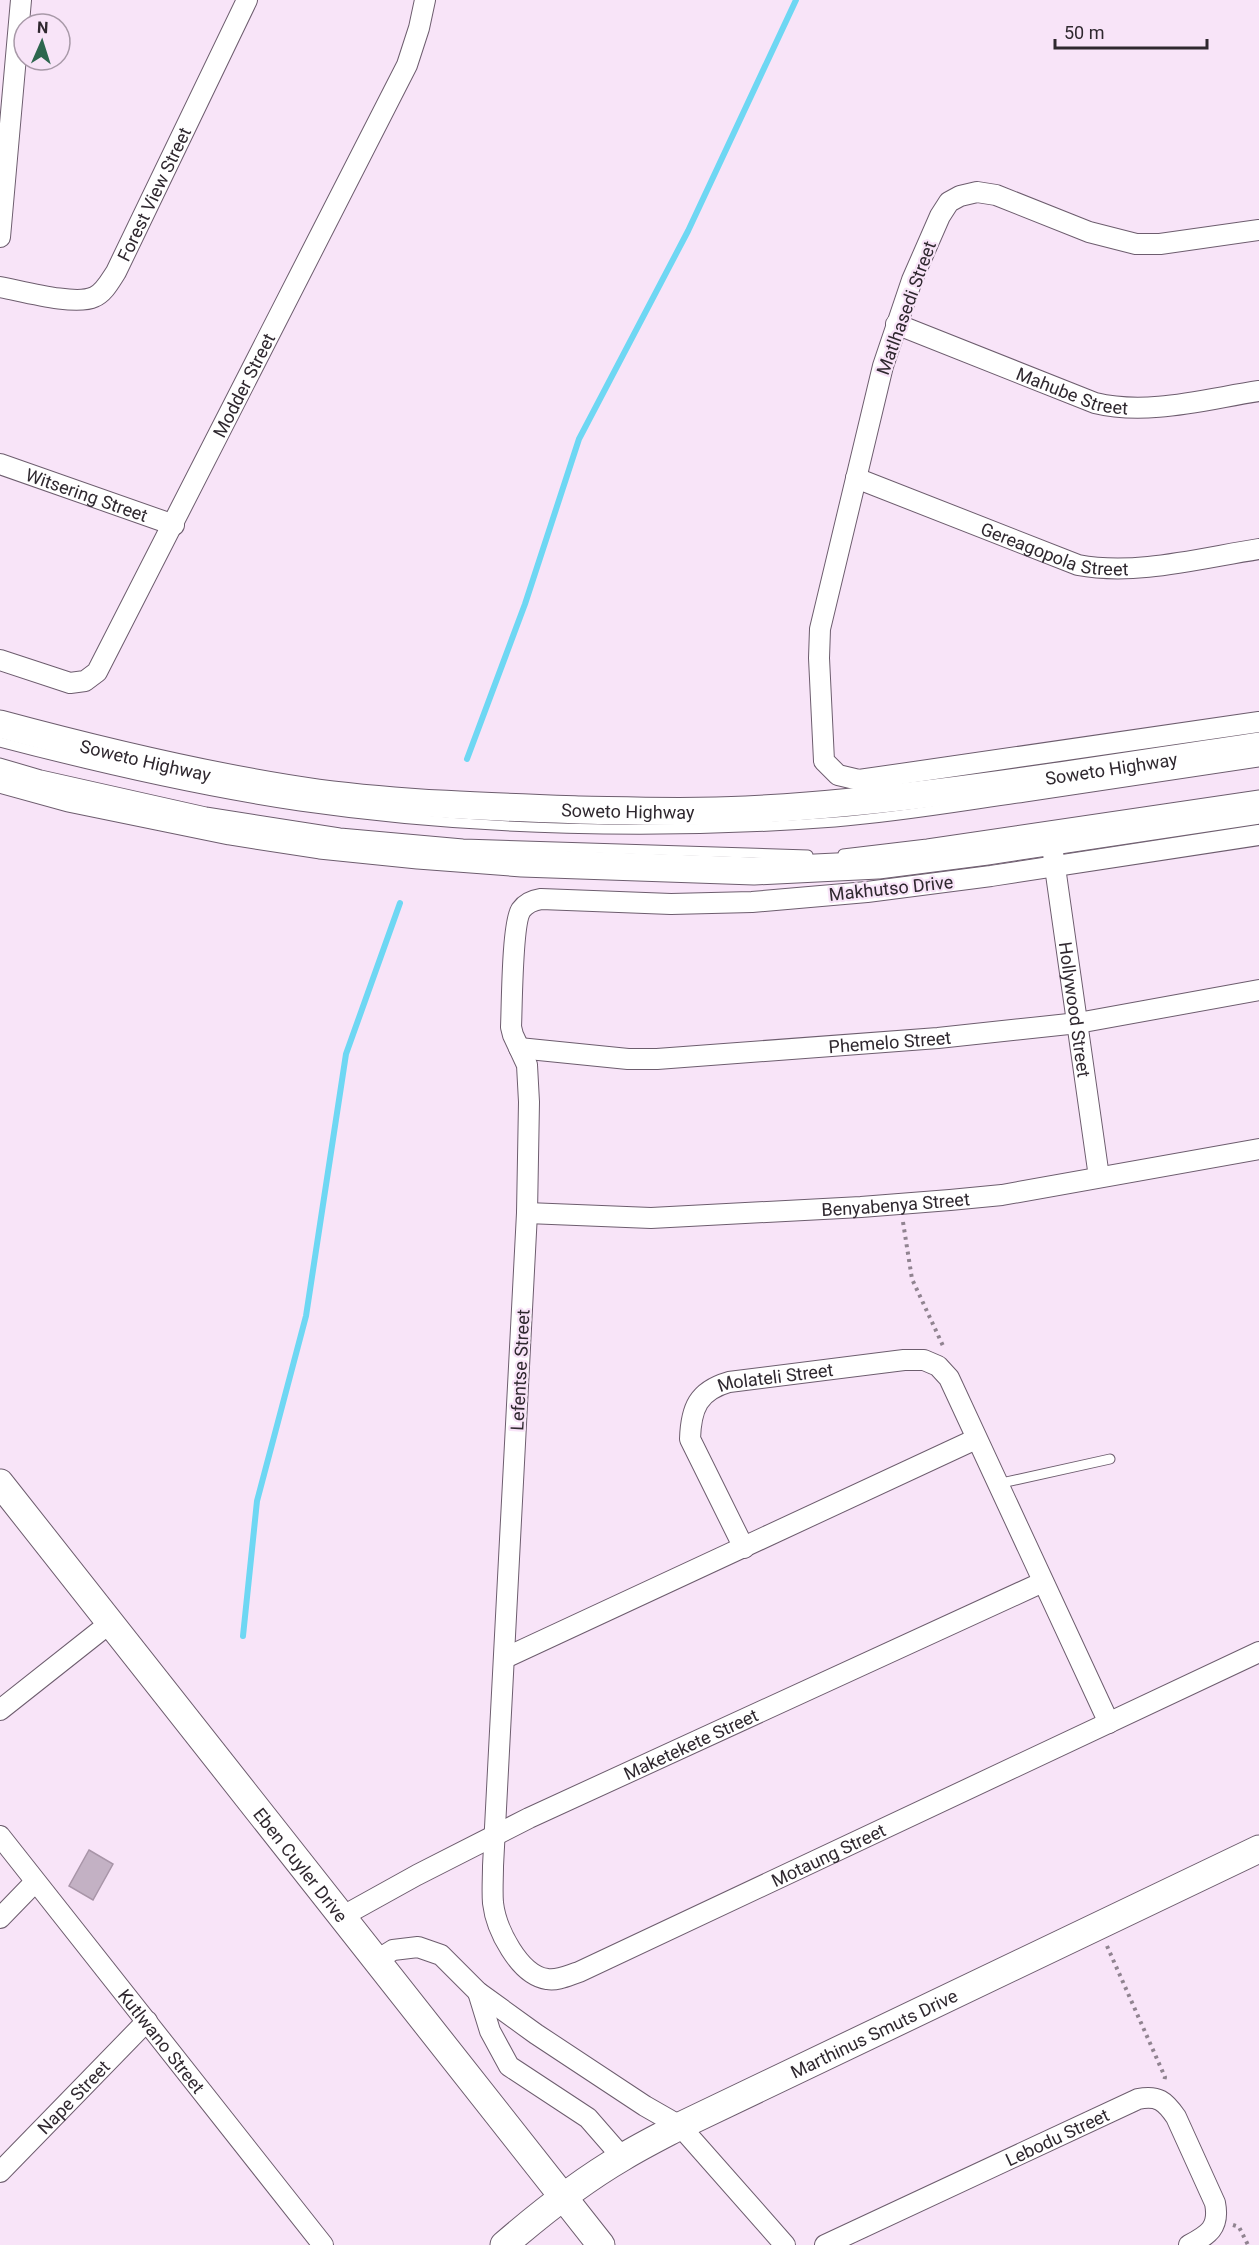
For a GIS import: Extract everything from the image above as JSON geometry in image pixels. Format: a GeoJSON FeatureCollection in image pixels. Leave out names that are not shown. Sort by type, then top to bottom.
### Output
{"type":"FeatureCollection","features":[{"type":"Feature","properties":{"kind":"main road","name":"Soweto Highway"},"geometry":{"type":"LineString","coordinates":[[0,724],[89,748],[222,776],[319,793],[487,807],[661,812],[744,810],[877,800],[1259,746]]}},
{"type":"Feature","properties":{"kind":"main road"},"geometry":{"type":"LineString","coordinates":[[0,779],[69,798],[230,831],[320,845],[522,863],[754,871],[822,869],[1053,853],[1259,810]]}},
{"type":"Feature","properties":{"kind":"main road","name":"Eben Cuyler Drive"},"geometry":{"type":"LineString","coordinates":[[0,1483],[601,2245]]}},
{"type":"Feature","properties":{"kind":"main road","name":"Marthinus Smuts Drive"},"geometry":{"type":"LineString","coordinates":[[504,2245],[542,2212],[622,2157],[680,2126],[1259,1849]]}},
{"type":"Feature","properties":{"kind":"street"},"geometry":{"type":"LineString","coordinates":[[0,237],[21,0]]}},
{"type":"Feature","properties":{"kind":"street","name":"Forest View Street"},"geometry":{"type":"LineString","coordinates":[[0,287],[70,300],[96,297],[106,288],[116,272],[247,0]]}},
{"type":"Feature","properties":{"kind":"street","name":"Modder Street"},"geometry":{"type":"LineString","coordinates":[[0,660],[70,683],[85,681],[97,672],[407,65],[425,0]]}},
{"type":"Feature","properties":{"kind":"street","name":"Matlhasedi Street"},"geometry":{"type":"LineString","coordinates":[[1259,230],[1161,244],[1136,244],[1108,239],[996,195],[977,192],[960,196],[949,202],[940,216],[912,280],[896,324],[878,385],[819,642],[824,761],[838,775],[860,780],[1259,722]]}},
{"type":"Feature","properties":{"kind":"street","name":"Mahube Street"},"geometry":{"type":"LineString","coordinates":[[896,324],[1110,406],[1155,407],[1259,391]]}},
{"type":"Feature","properties":{"kind":"street","name":"Witsering Street"},"geometry":{"type":"LineString","coordinates":[[0,464],[174,525]]}},
{"type":"Feature","properties":{"kind":"street","name":"Gereagopola Street"},"geometry":{"type":"LineString","coordinates":[[856,478],[1078,565],[1130,569],[1259,549]]}},
{"type":"Feature","properties":{"kind":"street","name":"Makhutso Drive"},"geometry":{"type":"LineString","coordinates":[[522,909],[530,902],[541,898],[671,904],[764,901],[918,887],[1053,853],[1259,835]]}},
{"type":"Feature","properties":{"kind":"street","name":"Hollywood Street"},"geometry":{"type":"LineString","coordinates":[[1053,853],[1099,1177]]}},
{"type":"Feature","properties":{"kind":"street","name":"Lefentse Street"},"geometry":{"type":"LineString","coordinates":[[495,1835],[527,1213],[529,1102],[527,1065],[513,1035],[512,1019],[517,929],[522,909]]}},
{"type":"Feature","properties":{"kind":"street","name":"Phemelo Street"},"geometry":{"type":"LineString","coordinates":[[519,1048],[628,1059],[657,1059],[938,1038],[1078,1023],[1259,990]]}},
{"type":"Feature","properties":{"kind":"street","name":"Benyabenya Street"},"geometry":{"type":"LineString","coordinates":[[527,1213],[651,1218],[901,1204],[1002,1195],[1259,1149]]}},
{"type":"Feature","properties":{"kind":"street","name":"Molateli Street"},"geometry":{"type":"LineString","coordinates":[[744,1548],[690,1439],[690,1422],[694,1410],[707,1392],[729,1382],[887,1361],[924,1360],[938,1366]]}},
{"type":"Feature","properties":{"kind":"street"},"geometry":{"type":"LineString","coordinates":[[938,1366],[949,1378],[1109,1723]]}},
{"type":"Feature","properties":{"kind":"street"},"geometry":{"type":"LineString","coordinates":[[505,1658],[976,1439]]}},
{"type":"Feature","properties":{"kind":"street","name":"Maketekete Street"},"geometry":{"type":"LineString","coordinates":[[343,1916],[495,1835],[1042,1582]]}},
{"type":"Feature","properties":{"kind":"street"},"geometry":{"type":"LineString","coordinates":[[0,1710],[110,1623]]}},
{"type":"Feature","properties":{"kind":"street","name":"Motaung Street"},"geometry":{"type":"LineString","coordinates":[[495,1835],[493,1904],[501,1932],[518,1959],[531,1973],[547,1979],[561,1978],[579,1972],[1259,1652]]}},
{"type":"Feature","properties":{"kind":"street","name":"Kutlwano Street"},"geometry":{"type":"LineString","coordinates":[[0,1836],[323,2245]]}},
{"type":"Feature","properties":{"kind":"street"},"geometry":{"type":"LineString","coordinates":[[0,1918],[35,1882]]}},
{"type":"Feature","properties":{"kind":"street"},"geometry":{"type":"LineString","coordinates":[[377,1960],[393,1950],[418,1947],[441,1955],[478,1992],[546,2041],[680,2126],[784,2245]]}},
{"type":"Feature","properties":{"kind":"street"},"geometry":{"type":"LineString","coordinates":[[478,1992],[490,2031],[509,2066],[588,2118],[622,2157]]}},
{"type":"Feature","properties":{"kind":"street","name":"Nape Street"},"geometry":{"type":"LineString","coordinates":[[0,2172],[147,2021]]}},
{"type":"Feature","properties":{"kind":"street"},"geometry":{"type":"LineString","coordinates":[[1160,2098],[1176,2117],[1217,2212],[1213,2228],[1207,2236],[1189,2245]]}},
{"type":"Feature","properties":{"kind":"street","name":"Lebodu Street"},"geometry":{"type":"LineString","coordinates":[[825,2245],[1138,2099],[1160,2098]]}},
{"type":"Feature","properties":{"kind":"lane","name":"Soweto Highway"},"geometry":{"type":"LineString","coordinates":[[0,742],[67,760],[184,785],[300,806],[421,819],[607,830],[836,822],[938,810],[1259,762]]}},
{"type":"Feature","properties":{"kind":"lane"},"geometry":{"type":"LineString","coordinates":[[0,763],[40,775],[206,812],[340,833],[463,844],[822,855]]}},
{"type":"Feature","properties":{"kind":"lane"},"geometry":{"type":"LineString","coordinates":[[834,854],[927,844],[1259,795]]}},
{"type":"Feature","properties":{"kind":"lane"},"geometry":{"type":"LineString","coordinates":[[997,1484],[1110,1459]]}},
{"type":"Feature","properties":{"kind":"path"},"geometry":{"type":"LineString","coordinates":[[901,1204],[912,1279],[945,1351],[938,1366]]}},
{"type":"Feature","properties":{"kind":"path"},"geometry":{"type":"LineString","coordinates":[[1098,1926],[1165,2077],[1160,2098]]}},
{"type":"Feature","properties":{"kind":"building"},"geometry":{"type":"Polygon","coordinates":[[[89,1850],[113,1864],[93,1900],[69,1886],[89,1850]]]}},
{"type":"Feature","properties":{"kind":"waterway"},"geometry":{"type":"LineString","coordinates":[[467,759],[525,604],[579,439],[688,231],[796,0]]}},
{"type":"Feature","properties":{"kind":"waterway"},"geometry":{"type":"LineString","coordinates":[[243,1636],[257,1501],[306,1316],[346,1054],[400,903]]}}]}
